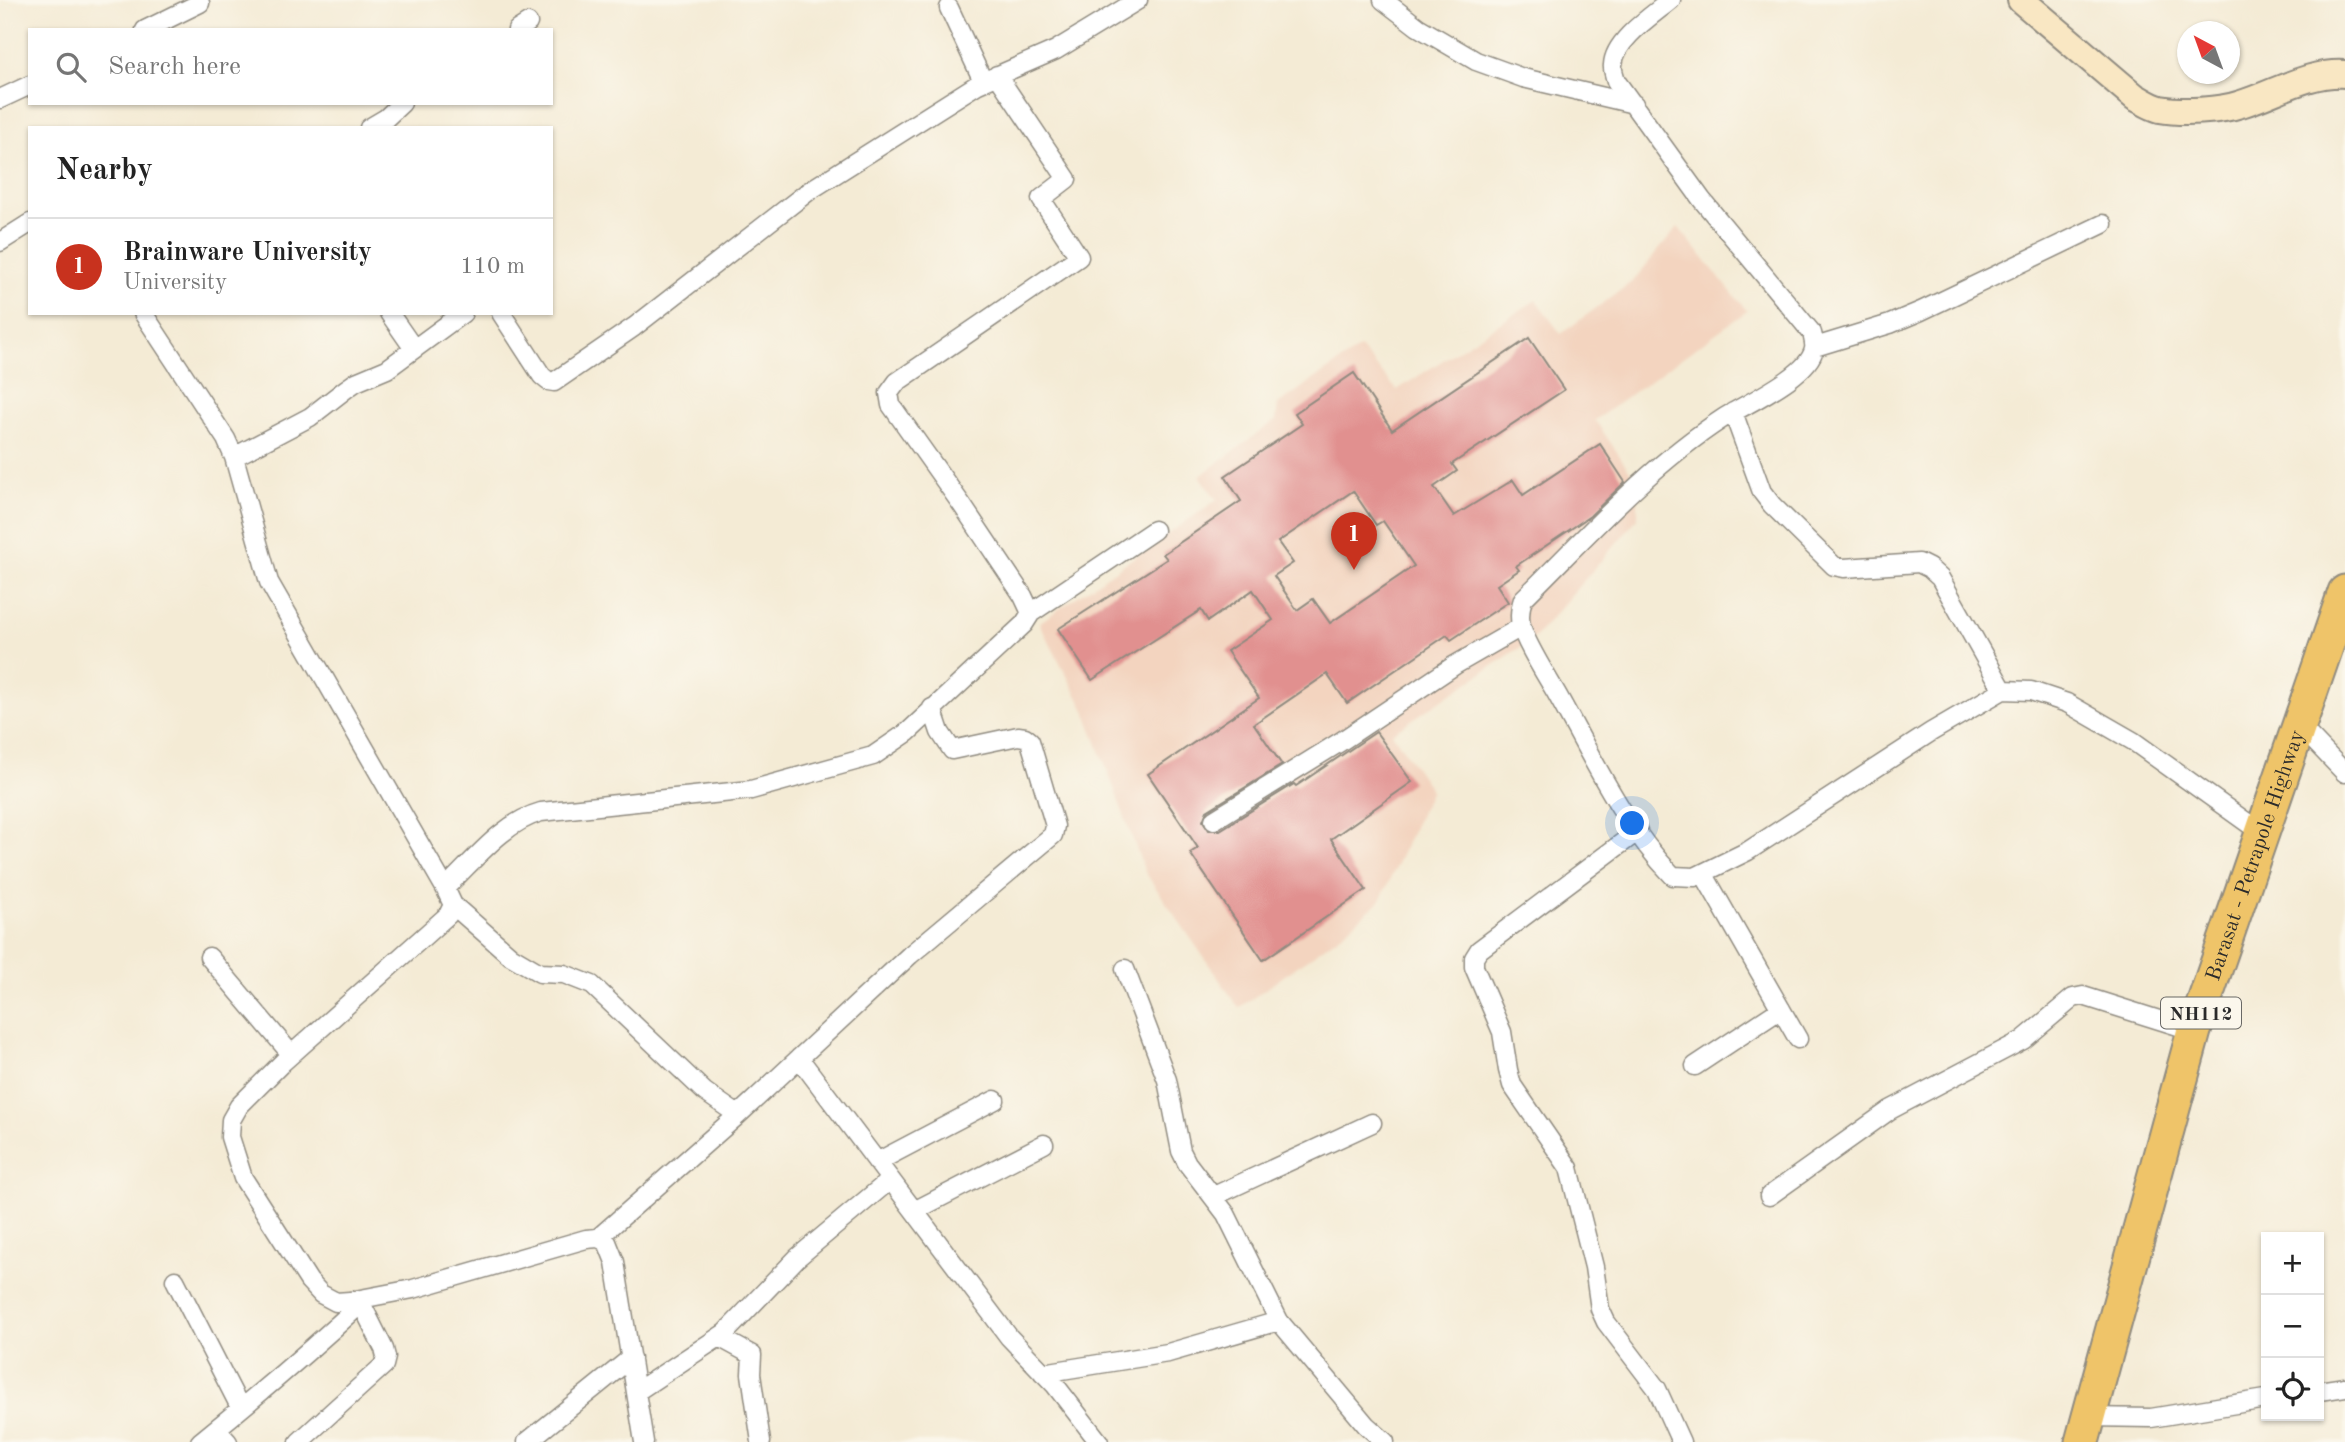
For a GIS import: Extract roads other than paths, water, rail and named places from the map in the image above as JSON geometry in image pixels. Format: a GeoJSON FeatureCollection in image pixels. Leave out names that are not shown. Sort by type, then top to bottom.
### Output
{"type":"FeatureCollection","features":[{"type":"Feature","properties":{"kind":"highway","name":"Barasat - Petrapole Highway"},"geometry":{"type":"LineString","coordinates":[[2085,1430],[2194,1031],[2299,725],[2336,646],[2345,592]]}},
{"type":"Feature","properties":{"kind":"street"},"geometry":{"type":"LineString","coordinates":[[502,315],[542,376],[548,382],[554,382],[634,327],[796,200],[990,78],[1064,46],[1138,0]]}},
{"type":"Feature","properties":{"kind":"street"},"geometry":{"type":"LineString","coordinates":[[1383,0],[1418,27],[1476,61],[1522,78],[1633,104]]}},
{"type":"Feature","properties":{"kind":"street"},"geometry":{"type":"LineString","coordinates":[[1671,0],[1632,32],[1617,49],[1612,66],[1616,81],[1702,200],[1812,333],[1815,347],[1808,362],[1769,393],[1733,412],[1687,442],[1652,472],[1523,599],[1520,611],[1521,627],[1619,804],[1656,859],[1673,876],[1695,877],[1748,851],[1931,732],[2003,690],[2031,691],[2067,703],[2133,741],[2263,834]]}},
{"type":"Feature","properties":{"kind":"street"},"geometry":{"type":"LineString","coordinates":[[2021,0],[2135,97],[2157,108],[2186,111],[2239,105],[2297,81],[2325,73],[2345,74]]}},
{"type":"Feature","properties":{"kind":"street"},"geometry":{"type":"LineString","coordinates":[[149,28],[200,3]]}},
{"type":"Feature","properties":{"kind":"street"},"geometry":{"type":"LineString","coordinates":[[949,8],[990,78],[1067,180],[1041,199],[1079,257],[897,382],[889,393],[891,405],[962,505],[1031,613]]}},
{"type":"Feature","properties":{"kind":"street"},"geometry":{"type":"LineString","coordinates":[[0,99],[28,86]]}},
{"type":"Feature","properties":{"kind":"street"},"geometry":{"type":"LineString","coordinates":[[372,126],[400,105]]}},
{"type":"Feature","properties":{"kind":"street"},"geometry":{"type":"LineString","coordinates":[[0,242],[28,224]]}},
{"type":"Feature","properties":{"kind":"street"},"geometry":{"type":"LineString","coordinates":[[1815,347],[1890,324],[1922,311],[2103,225]]}},
{"type":"Feature","properties":{"kind":"street"},"geometry":{"type":"LineString","coordinates":[[144,315],[226,439],[269,582],[453,905],[511,956],[540,973],[564,974],[592,985],[705,1092],[738,1115]]}},
{"type":"Feature","properties":{"kind":"street"},"geometry":{"type":"LineString","coordinates":[[391,315],[414,349]]}},
{"type":"Feature","properties":{"kind":"street"},"geometry":{"type":"LineString","coordinates":[[233,457],[310,417],[356,382],[387,369],[460,315]]}},
{"type":"Feature","properties":{"kind":"street"},"geometry":{"type":"LineString","coordinates":[[1733,412],[1755,476],[1772,505],[1834,566],[1844,568],[1919,563],[1929,568],[1940,578],[2003,690]]}},
{"type":"Feature","properties":{"kind":"street"},"geometry":{"type":"LineString","coordinates":[[445,888],[509,826],[523,817],[541,812],[709,796],[780,783],[873,756],[908,732],[1024,624],[1031,613],[1154,530]]}},
{"type":"Feature","properties":{"kind":"street"},"geometry":{"type":"LineString","coordinates":[[1214,820],[1340,742],[1455,665],[1521,627]]}},
{"type":"Feature","properties":{"kind":"street"},"geometry":{"type":"LineString","coordinates":[[598,1238],[738,1115],[910,955],[1053,835],[1055,826],[1030,741],[1018,736],[952,750],[940,732],[932,708]]}},
{"type":"Feature","properties":{"kind":"street"},"geometry":{"type":"LineString","coordinates":[[2299,725],[2345,773]]}},
{"type":"Feature","properties":{"kind":"street"},"geometry":{"type":"LineString","coordinates":[[1637,831],[1479,950],[1474,958],[1474,967],[1502,1032],[1512,1085],[1566,1160],[1594,1266],[1600,1309],[1606,1322],[1657,1389],[1681,1442]]}},
{"type":"Feature","properties":{"kind":"street"},"geometry":{"type":"LineString","coordinates":[[1703,873],[1798,1039]]}},
{"type":"Feature","properties":{"kind":"street"},"geometry":{"type":"LineString","coordinates":[[453,905],[448,915],[291,1054],[240,1106],[231,1120],[230,1137],[243,1178],[309,1281],[321,1294],[336,1302],[365,1300],[413,1289],[586,1239],[598,1238],[607,1242],[615,1262],[645,1442]]}},
{"type":"Feature","properties":{"kind":"street"},"geometry":{"type":"LineString","coordinates":[[209,957],[291,1054]]}},
{"type":"Feature","properties":{"kind":"street"},"geometry":{"type":"LineString","coordinates":[[1125,969],[1167,1080],[1181,1151],[1193,1172],[1226,1214],[1279,1321],[1366,1425],[1385,1442]]}},
{"type":"Feature","properties":{"kind":"street"},"geometry":{"type":"LineString","coordinates":[[1769,1196],[1890,1110],[2023,1041],[2073,998],[2083,996],[2194,1031]]}},
{"type":"Feature","properties":{"kind":"street"},"geometry":{"type":"LineString","coordinates":[[1696,1066],[1781,1009]]}},
{"type":"Feature","properties":{"kind":"street"},"geometry":{"type":"LineString","coordinates":[[799,1058],[1009,1337],[1043,1373],[1099,1442]]}},
{"type":"Feature","properties":{"kind":"street"},"geometry":{"type":"LineString","coordinates":[[877,1162],[995,1100]]}},
{"type":"Feature","properties":{"kind":"street"},"geometry":{"type":"LineString","coordinates":[[1214,1196],[1372,1124]]}},
{"type":"Feature","properties":{"kind":"street"},"geometry":{"type":"LineString","coordinates":[[914,1211],[1044,1144]]}},
{"type":"Feature","properties":{"kind":"street"},"geometry":{"type":"LineString","coordinates":[[636,1392],[732,1327],[798,1257],[890,1180]]}},
{"type":"Feature","properties":{"kind":"street"},"geometry":{"type":"LineString","coordinates":[[174,1280],[240,1408]]}},
{"type":"Feature","properties":{"kind":"street"},"geometry":{"type":"LineString","coordinates":[[200,1442],[222,1436],[240,1408],[267,1388],[365,1300]]}},
{"type":"Feature","properties":{"kind":"street"},"geometry":{"type":"LineString","coordinates":[[299,1442],[384,1365],[384,1349],[365,1300]]}},
{"type":"Feature","properties":{"kind":"street"},"geometry":{"type":"LineString","coordinates":[[1043,1373],[1168,1353],[1279,1321]]}},
{"type":"Feature","properties":{"kind":"street"},"geometry":{"type":"LineString","coordinates":[[719,1337],[752,1355],[751,1374],[761,1442]]}},
{"type":"Feature","properties":{"kind":"street"},"geometry":{"type":"LineString","coordinates":[[527,1442],[631,1358]]}},
{"type":"Feature","properties":{"kind":"street"},"geometry":{"type":"LineString","coordinates":[[2324,1390],[2345,1387]]}},
{"type":"Feature","properties":{"kind":"street"},"geometry":{"type":"LineString","coordinates":[[2085,1430],[2261,1400]]}},
{"type":"Feature","properties":{"kind":"place","name":"Brainware University"},"geometry":{"type":"Point","coordinates":[1354,570]}}]}
